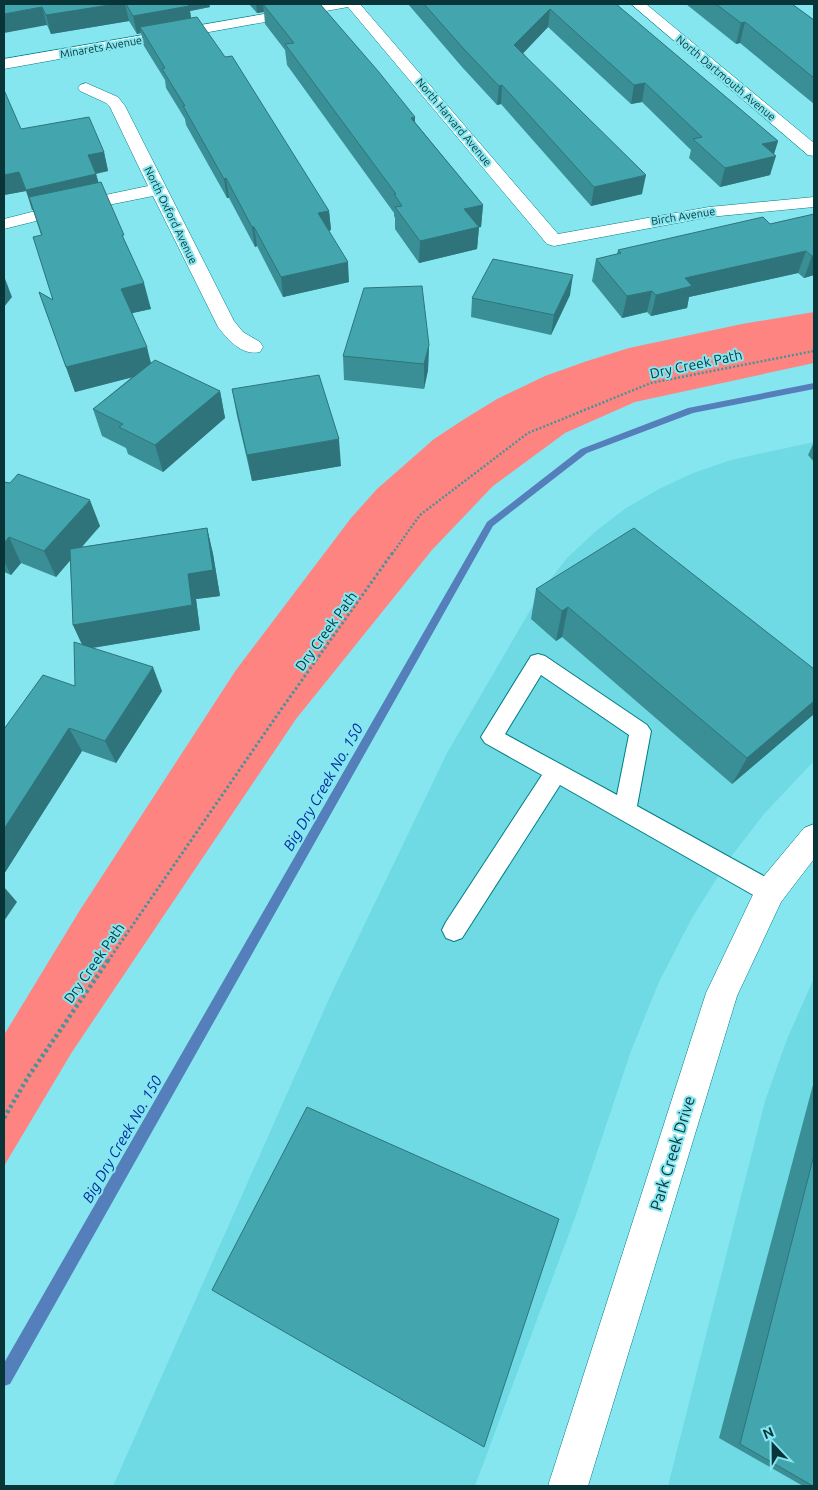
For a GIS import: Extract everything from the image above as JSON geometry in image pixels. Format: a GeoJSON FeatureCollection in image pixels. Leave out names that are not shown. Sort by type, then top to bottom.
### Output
{"type":"FeatureCollection","features":[{"type":"Feature","properties":{"kind":"street","name":"Minarets Avenue"},"geometry":{"type":"LineString","coordinates":[[4,64],[345,4]]}},
{"type":"Feature","properties":{"kind":"street","name":"North Harvard Avenue"},"geometry":{"type":"LineString","coordinates":[[353,4],[554,240]]}},
{"type":"Feature","properties":{"kind":"street","name":"North Dartmouth Avenue"},"geometry":{"type":"LineString","coordinates":[[638,4],[814,151]]}},
{"type":"Feature","properties":{"kind":"street","name":"North Oxford Avenue"},"geometry":{"type":"LineString","coordinates":[[86,88],[112,100],[117,106],[225,323],[236,336],[253,347]]}},
{"type":"Feature","properties":{"kind":"street"},"geometry":{"type":"LineString","coordinates":[[4,224],[67,208],[159,189]]}},
{"type":"Feature","properties":{"kind":"street","name":"Birch Avenue"},"geometry":{"type":"LineString","coordinates":[[554,240],[709,212],[814,202]]}},
{"type":"Feature","properties":{"kind":"street","name":"Park Creek Drive"},"geometry":{"type":"LineString","coordinates":[[568,1486],[722,993],[770,892],[814,837]]}},
{"type":"Feature","properties":{"kind":"lane"},"geometry":{"type":"LineString","coordinates":[[625,811],[640,731],[538,662],[492,737],[770,892]]}},
{"type":"Feature","properties":{"kind":"lane"},"geometry":{"type":"LineString","coordinates":[[454,930],[556,772]]}},
{"type":"Feature","properties":{"kind":"path","name":"Dry Creek Path"},"geometry":{"type":"LineString","coordinates":[[4,1118],[28,1077],[247,760],[420,515],[528,433],[651,383],[814,351]]}},
{"type":"Feature","properties":{"kind":"shaded area"},"geometry":{"type":"Polygon","coordinates":[[[814,312],[814,363],[635,402],[565,433],[493,486],[432,550],[296,719],[72,1052],[4,1166],[4,1035],[80,910],[236,670],[351,518],[377,489],[434,439],[497,399],[545,376],[629,348],[742,324],[814,312]]]}},
{"type":"Feature","properties":{"kind":"shaded area"},"geometry":{"type":"Polygon","coordinates":[[[814,442],[814,761],[764,814],[727,862],[692,918],[659,982],[631,1051],[576,1215],[475,1486],[113,1486],[333,990],[447,753],[542,590],[567,558],[596,531],[626,508],[659,489],[693,473],[731,460],[814,442]]]}},
{"type":"Feature","properties":{"kind":"shaded area"},"geometry":{"type":"Polygon","coordinates":[[[814,978],[814,1486],[668,1486],[765,1101],[787,1039],[814,978]]]}},
{"type":"Feature","properties":{"kind":"building"},"geometry":{"type":"Polygon","coordinates":[[[4,4],[116,4],[46,15],[42,7],[4,14],[4,4]]]}},
{"type":"Feature","properties":{"kind":"building"},"geometry":{"type":"Polygon","coordinates":[[[126,4],[188,4],[189,6],[133,16],[126,4]]]}},
{"type":"Feature","properties":{"kind":"building"},"geometry":{"type":"Polygon","coordinates":[[[263,4],[320,4],[378,71],[415,117],[411,118],[483,205],[464,209],[479,227],[420,241],[395,207],[402,206],[394,194],[396,194],[285,44],[294,43],[263,4]]]}},
{"type":"Feature","properties":{"kind":"building"},"geometry":{"type":"Polygon","coordinates":[[[424,4],[616,4],[778,141],[762,144],[776,156],[725,168],[693,139],[702,137],[645,83],[634,85],[550,9],[514,45],[646,175],[594,187],[502,85],[499,86],[424,4]]]}},
{"type":"Feature","properties":{"kind":"building"},"geometry":{"type":"Polygon","coordinates":[[[716,4],[792,4],[814,20],[814,78],[745,22],[741,23],[716,4]]]}},
{"type":"Feature","properties":{"kind":"building"},"geometry":{"type":"Polygon","coordinates":[[[197,17],[225,57],[232,56],[329,211],[318,213],[348,262],[281,277],[226,178],[224,179],[183,106],[185,106],[162,69],[165,68],[140,27],[197,17]]]}},
{"type":"Feature","properties":{"kind":"building"},"geometry":{"type":"Polygon","coordinates":[[[4,90],[21,129],[89,117],[104,152],[88,155],[96,174],[26,190],[19,172],[4,175],[4,90]]]}},
{"type":"Feature","properties":{"kind":"building"},"geometry":{"type":"Polygon","coordinates":[[[101,182],[144,283],[121,289],[147,347],[66,367],[39,292],[53,300],[33,237],[42,235],[29,197],[101,182]]]}},
{"type":"Feature","properties":{"kind":"building"},"geometry":{"type":"Polygon","coordinates":[[[814,214],[814,256],[806,251],[685,278],[692,286],[656,295],[652,291],[627,296],[596,259],[621,253],[618,250],[763,217],[770,224],[814,214]]]}},
{"type":"Feature","properties":{"kind":"building"},"geometry":{"type":"Polygon","coordinates":[[[493,259],[573,275],[554,315],[472,298],[493,259]]]}},
{"type":"Feature","properties":{"kind":"building"},"geometry":{"type":"Polygon","coordinates":[[[422,286],[429,345],[424,364],[343,356],[364,288],[422,286]]]}},
{"type":"Feature","properties":{"kind":"building"},"geometry":{"type":"Polygon","coordinates":[[[155,360],[220,391],[155,445],[119,427],[123,424],[93,409],[155,360]]]}},
{"type":"Feature","properties":{"kind":"building"},"geometry":{"type":"Polygon","coordinates":[[[319,375],[339,439],[247,455],[232,389],[319,375]]]}},
{"type":"Feature","properties":{"kind":"building"},"geometry":{"type":"Polygon","coordinates":[[[18,474],[90,500],[44,551],[9,537],[4,543],[4,482],[10,483],[18,474]]]}},
{"type":"Feature","properties":{"kind":"building"},"geometry":{"type":"Polygon","coordinates":[[[207,528],[213,570],[188,574],[192,605],[73,625],[70,549],[207,528]]]}},
{"type":"Feature","properties":{"kind":"building"},"geometry":{"type":"Polygon","coordinates":[[[634,528],[814,669],[814,701],[747,758],[568,607],[562,611],[536,589],[634,528]]]}},
{"type":"Feature","properties":{"kind":"building"},"geometry":{"type":"Polygon","coordinates":[[[74,642],[153,667],[105,741],[69,728],[4,829],[4,729],[43,675],[75,686],[74,642]]]}},
{"type":"Feature","properties":{"kind":"building"},"geometry":{"type":"Polygon","coordinates":[[[307,1107],[559,1219],[484,1447],[212,1290],[307,1107]]]}},
{"type":"Feature","properties":{"kind":"building"},"geometry":{"type":"Polygon","coordinates":[[[814,1155],[814,1486],[813,1486],[740,1444],[814,1155]]]}},
{"type":"Feature","properties":{"kind":"waterway","name":"Big Dry Creek No. 150"},"geometry":{"type":"LineString","coordinates":[[4,1378],[490,524],[584,451],[691,410],[814,386]]}}]}
